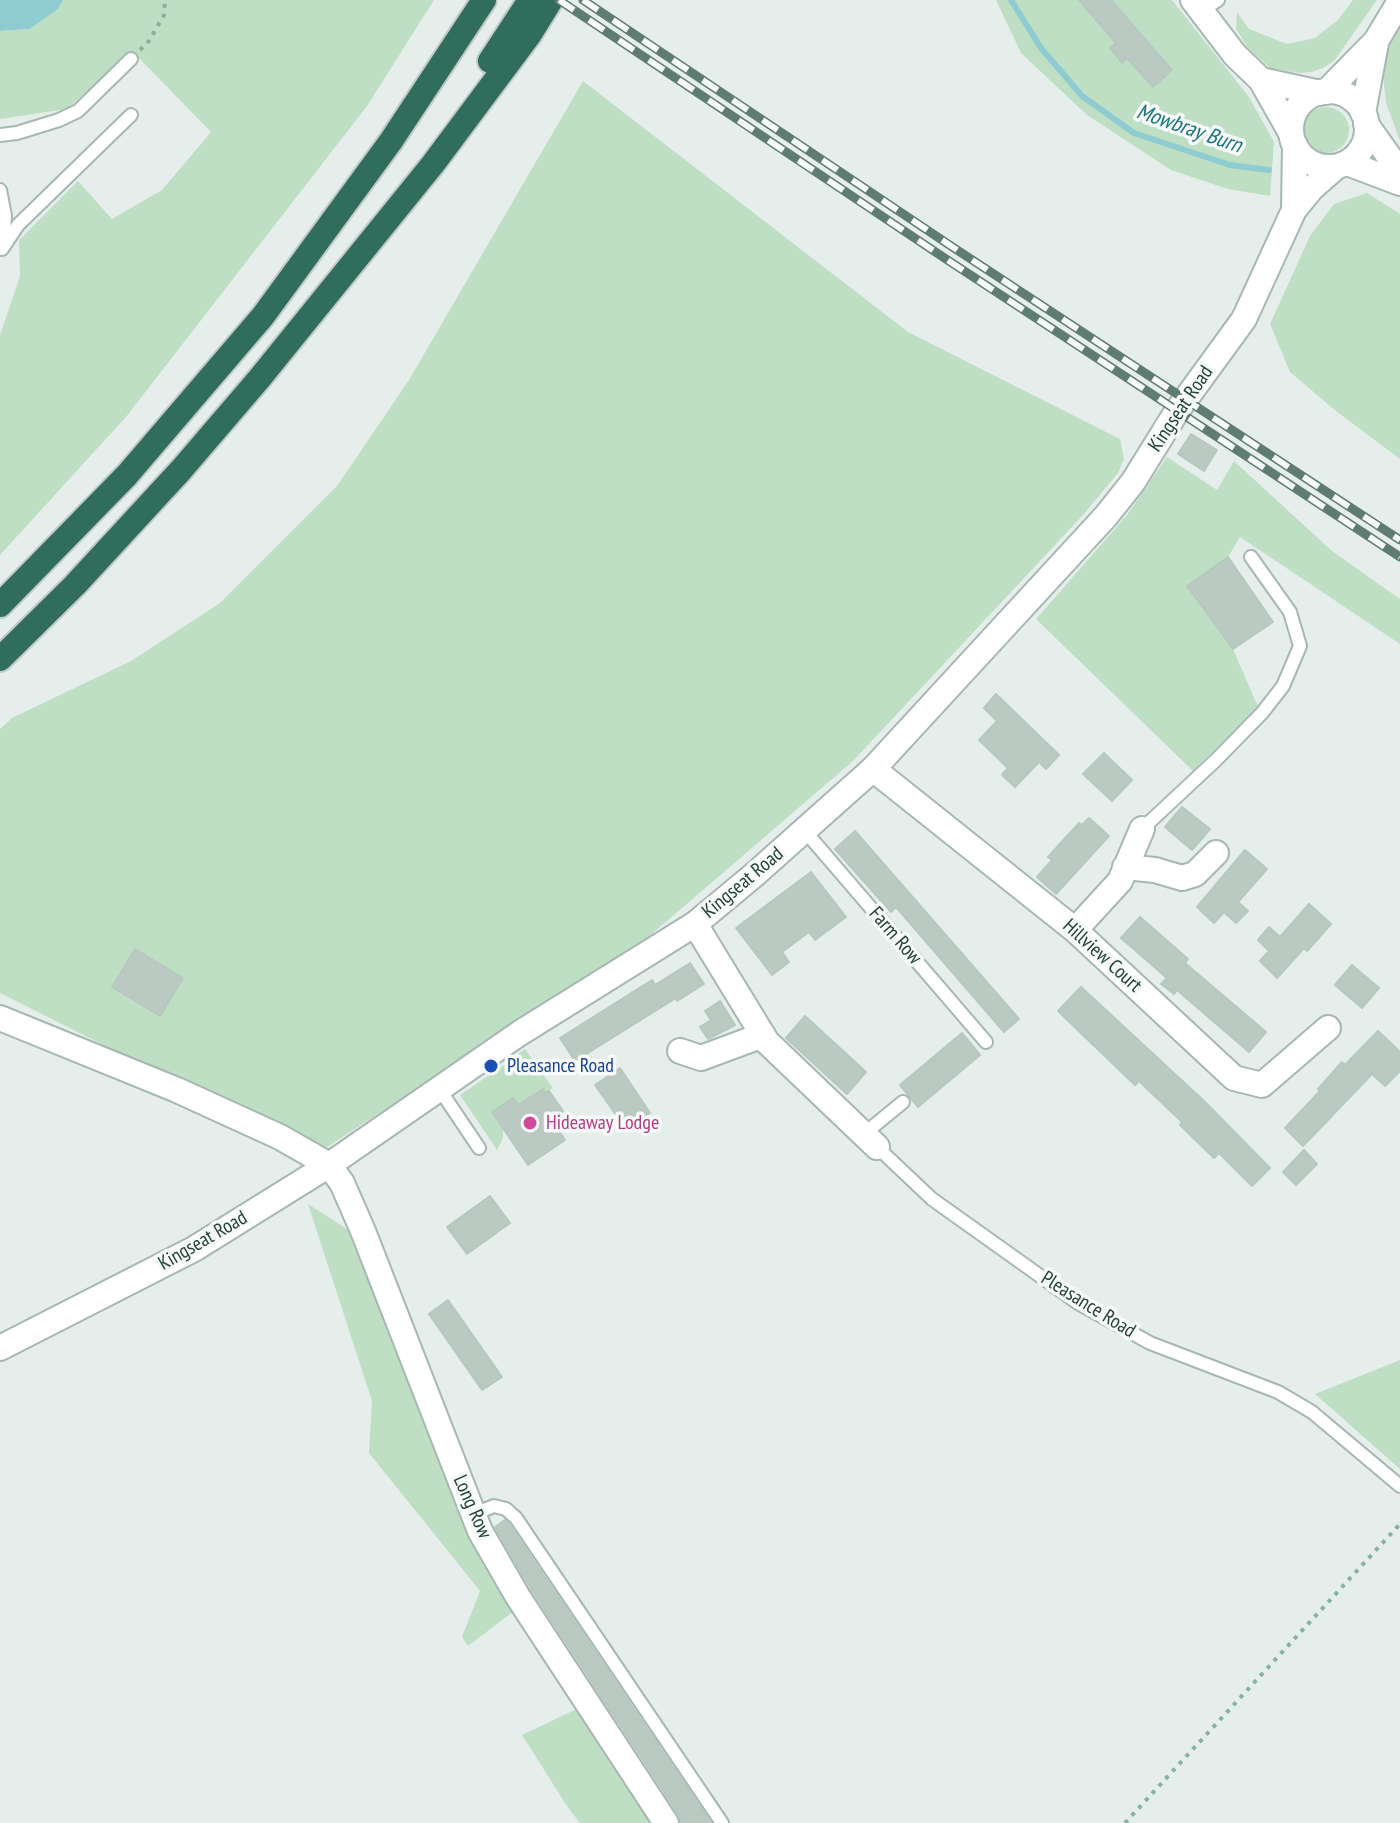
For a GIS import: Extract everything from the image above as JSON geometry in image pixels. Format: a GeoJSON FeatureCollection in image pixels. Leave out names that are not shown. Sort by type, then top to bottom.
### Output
{"type":"FeatureCollection","features":[{"type":"Feature","properties":{"kind":"highway"},"geometry":{"type":"LineString","coordinates":[[0,605],[127,475],[216,372],[308,257],[391,141],[480,0]]}},
{"type":"Feature","properties":{"kind":"highway"},"geometry":{"type":"LineString","coordinates":[[522,30],[530,0]]}},
{"type":"Feature","properties":{"kind":"highway"},"geometry":{"type":"LineString","coordinates":[[0,659],[75,585],[181,470],[325,298],[522,30],[551,0]]}},
{"type":"Feature","properties":{"kind":"street","name":"Kingseat Road"},"geometry":{"type":"LineString","coordinates":[[1294,210],[1292,120],[1297,109],[1305,100],[1323,92],[1376,41],[1400,1]]}},
{"type":"Feature","properties":{"kind":"street"},"geometry":{"type":"LineString","coordinates":[[1204,4],[1235,55],[1261,80],[1302,156],[1313,163],[1341,165],[1400,183]]}},
{"type":"Feature","properties":{"kind":"street","name":"Kingseat Road"},"geometry":{"type":"LineString","coordinates":[[0,1348],[194,1249],[329,1165],[520,1033],[695,924],[873,769],[1065,561],[1133,482],[1177,411],[1244,319],[1294,210],[1312,188],[1363,146],[1376,41]]}},
{"type":"Feature","properties":{"kind":"street"},"geometry":{"type":"LineString","coordinates":[[1261,80],[1348,97],[1400,172]]}},
{"type":"Feature","properties":{"kind":"street","name":"Hillview Court"},"geometry":{"type":"LineString","coordinates":[[873,769],[1075,930],[1234,1078],[1262,1085],[1328,1028]]}},
{"type":"Feature","properties":{"kind":"street"},"geometry":{"type":"LineString","coordinates":[[1075,930],[1120,881],[1142,829]]}},
{"type":"Feature","properties":{"kind":"street"},"geometry":{"type":"LineString","coordinates":[[1125,867],[1155,870],[1182,878],[1195,874],[1216,853]]}},
{"type":"Feature","properties":{"kind":"street","name":"Pleasance Road"},"geometry":{"type":"LineString","coordinates":[[695,924],[767,1042],[870,1141]]}},
{"type":"Feature","properties":{"kind":"street"},"geometry":{"type":"LineString","coordinates":[[0,1018],[177,1090],[280,1137],[329,1165]]}},
{"type":"Feature","properties":{"kind":"street"},"geometry":{"type":"LineString","coordinates":[[680,1051],[701,1058],[763,1035]]}},
{"type":"Feature","properties":{"kind":"street","name":"Long Row"},"geometry":{"type":"LineString","coordinates":[[329,1165],[342,1183],[363,1231],[480,1531],[518,1597],[666,1823]]}},
{"type":"Feature","properties":{"kind":"lane"},"geometry":{"type":"LineString","coordinates":[[0,135],[39,127],[78,111],[131,59]]}},
{"type":"Feature","properties":{"kind":"lane"},"geometry":{"type":"LineString","coordinates":[[1,252],[18,225],[131,115]]}},
{"type":"Feature","properties":{"kind":"lane"},"geometry":{"type":"LineString","coordinates":[[0,190],[5,216],[1,252]]}},
{"type":"Feature","properties":{"kind":"lane"},"geometry":{"type":"LineString","coordinates":[[1142,829],[1262,713],[1283,686],[1300,646],[1290,612],[1251,557]]}},
{"type":"Feature","properties":{"kind":"lane","name":"Farm Row"},"geometry":{"type":"LineString","coordinates":[[804,830],[986,1042]]}},
{"type":"Feature","properties":{"kind":"lane"},"geometry":{"type":"LineString","coordinates":[[438,1087],[479,1148]]}},
{"type":"Feature","properties":{"kind":"lane"},"geometry":{"type":"LineString","coordinates":[[870,1141],[903,1102]]}},
{"type":"Feature","properties":{"kind":"lane","name":"Pleasance Road"},"geometry":{"type":"LineString","coordinates":[[870,1141],[932,1199],[1078,1303],[1150,1343],[1278,1392],[1312,1412],[1400,1486]]}},
{"type":"Feature","properties":{"kind":"lane"},"geometry":{"type":"LineString","coordinates":[[474,1514],[494,1506],[506,1509],[516,1518],[722,1823]]}},
{"type":"Feature","properties":{"kind":"path"},"geometry":{"type":"LineString","coordinates":[[131,59],[149,41],[164,15],[165,0]]}},
{"type":"Feature","properties":{"kind":"path"},"geometry":{"type":"LineString","coordinates":[[1125,1823],[1400,1524]]}},
{"type":"Feature","properties":{"kind":"green space"},"geometry":{"type":"Polygon","coordinates":[[[63,0],[434,0],[367,106],[126,417],[0,555],[0,335],[20,276],[19,240],[78,181],[112,219],[162,190],[211,132],[132,51],[67,109],[0,119],[0,31],[30,29],[58,9],[63,0]]]}},
{"type":"Feature","properties":{"kind":"green space"},"geometry":{"type":"Polygon","coordinates":[[[996,0],[1172,0],[1249,97],[1274,142],[1270,196],[1228,189],[1171,170],[1087,115],[1021,53],[996,0]]]}},
{"type":"Feature","properties":{"kind":"green space"},"geometry":{"type":"Polygon","coordinates":[[[1353,0],[1377,0],[1334,61],[1312,72],[1270,68],[1248,48],[1236,29],[1237,12],[1249,29],[1287,44],[1315,38],[1338,20],[1353,0]]]}},
{"type":"Feature","properties":{"kind":"green space"},"geometry":{"type":"Polygon","coordinates":[[[1400,24],[1400,141],[1386,103],[1383,76],[1380,74],[1384,56],[1400,24]]]}},
{"type":"Feature","properties":{"kind":"green space"},"geometry":{"type":"Polygon","coordinates":[[[583,81],[908,332],[1120,439],[1124,459],[1118,473],[1083,515],[853,761],[646,939],[324,1149],[193,1090],[0,993],[0,729],[12,718],[131,661],[220,603],[337,486],[409,380],[583,81]]]}},
{"type":"Feature","properties":{"kind":"green space"},"geometry":{"type":"Polygon","coordinates":[[[1326,107],[1342,114],[1349,130],[1342,146],[1326,153],[1310,146],[1303,130],[1310,114],[1326,107]]]}},
{"type":"Feature","properties":{"kind":"green space"},"geometry":{"type":"Polygon","coordinates":[[[1367,193],[1400,214],[1400,459],[1290,372],[1270,324],[1310,236],[1334,204],[1367,193]]]}},
{"type":"Feature","properties":{"kind":"green space"},"geometry":{"type":"Polygon","coordinates":[[[1167,457],[1217,490],[1234,461],[1332,551],[1400,599],[1400,644],[1240,537],[1228,557],[1187,587],[1233,649],[1258,707],[1193,771],[1036,619],[1127,515],[1167,457]]]}},
{"type":"Feature","properties":{"kind":"green space"},"geometry":{"type":"Polygon","coordinates":[[[525,1049],[553,1088],[545,1093],[542,1089],[519,1105],[513,1098],[492,1112],[503,1129],[503,1138],[497,1150],[460,1095],[504,1065],[506,1068],[511,1065],[508,1061],[525,1049]]]}},
{"type":"Feature","properties":{"kind":"green space"},"geometry":{"type":"Polygon","coordinates":[[[308,1204],[356,1235],[518,1608],[468,1646],[462,1637],[480,1591],[369,1453],[372,1401],[308,1204]]]}},
{"type":"Feature","properties":{"kind":"green space"},"geometry":{"type":"Polygon","coordinates":[[[1400,1360],[1400,1469],[1315,1394],[1400,1360]]]}},
{"type":"Feature","properties":{"kind":"green space"},"geometry":{"type":"Polygon","coordinates":[[[583,1706],[653,1823],[580,1823],[522,1735],[583,1706]]]}},
{"type":"Feature","properties":{"kind":"water"},"geometry":{"type":"Polygon","coordinates":[[[0,0],[63,0],[58,9],[30,29],[0,31],[0,0]]]}},
{"type":"Feature","properties":{"kind":"building"},"geometry":{"type":"Polygon","coordinates":[[[1079,0],[1111,0],[1172,70],[1153,87],[1127,58],[1122,63],[1110,48],[1116,43],[1079,0]]]}},
{"type":"Feature","properties":{"kind":"building"},"geometry":{"type":"Polygon","coordinates":[[[1191,434],[1217,450],[1204,471],[1178,454],[1191,434]]]}},
{"type":"Feature","properties":{"kind":"building"},"geometry":{"type":"Polygon","coordinates":[[[1228,557],[1273,622],[1233,649],[1187,586],[1228,557]]]}},
{"type":"Feature","properties":{"kind":"building"},"geometry":{"type":"Polygon","coordinates":[[[996,694],[1059,755],[1046,769],[1039,762],[1015,787],[1002,775],[1008,768],[979,740],[997,721],[984,708],[996,694]]]}},
{"type":"Feature","properties":{"kind":"building"},"geometry":{"type":"Polygon","coordinates":[[[1104,753],[1132,780],[1112,801],[1083,774],[1104,753]]]}},
{"type":"Feature","properties":{"kind":"building"},"geometry":{"type":"Polygon","coordinates":[[[1182,807],[1210,829],[1192,850],[1165,827],[1182,807]]]}},
{"type":"Feature","properties":{"kind":"building"},"geometry":{"type":"Polygon","coordinates":[[[1089,818],[1109,836],[1056,894],[1037,877],[1052,860],[1048,857],[1079,823],[1082,825],[1089,818]]]}},
{"type":"Feature","properties":{"kind":"building"},"geometry":{"type":"Polygon","coordinates":[[[855,831],[1019,1019],[1004,1032],[896,907],[891,912],[835,849],[855,831]]]}},
{"type":"Feature","properties":{"kind":"building"},"geometry":{"type":"Polygon","coordinates":[[[1245,850],[1267,869],[1238,902],[1248,911],[1236,923],[1224,912],[1214,923],[1197,907],[1245,850]]]}},
{"type":"Feature","properties":{"kind":"building"},"geometry":{"type":"Polygon","coordinates":[[[811,872],[846,917],[815,940],[809,932],[782,952],[789,962],[772,975],[736,928],[811,872]]]}},
{"type":"Feature","properties":{"kind":"building"},"geometry":{"type":"Polygon","coordinates":[[[1309,904],[1331,924],[1277,978],[1260,961],[1269,951],[1258,940],[1269,927],[1280,937],[1309,904]]]}},
{"type":"Feature","properties":{"kind":"building"},"geometry":{"type":"Polygon","coordinates":[[[1140,917],[1188,959],[1185,963],[1266,1032],[1249,1052],[1177,990],[1174,994],[1161,984],[1167,978],[1121,938],[1140,917]]]}},
{"type":"Feature","properties":{"kind":"building"},"geometry":{"type":"Polygon","coordinates":[[[135,949],[183,978],[160,1016],[112,987],[135,949]]]}},
{"type":"Feature","properties":{"kind":"building"},"geometry":{"type":"Polygon","coordinates":[[[690,963],[704,984],[575,1061],[560,1038],[652,980],[655,985],[690,963]]]}},
{"type":"Feature","properties":{"kind":"building"},"geometry":{"type":"Polygon","coordinates":[[[1352,965],[1379,988],[1362,1008],[1335,985],[1352,965]]]}},
{"type":"Feature","properties":{"kind":"building"},"geometry":{"type":"Polygon","coordinates":[[[1081,987],[1204,1101],[1270,1168],[1252,1186],[1219,1153],[1214,1158],[1139,1081],[1135,1085],[1058,1011],[1081,987]]]}},
{"type":"Feature","properties":{"kind":"building"},"geometry":{"type":"Polygon","coordinates":[[[720,1001],[735,1025],[708,1039],[700,1027],[711,1020],[705,1011],[720,1001]]]}},
{"type":"Feature","properties":{"kind":"building"},"geometry":{"type":"Polygon","coordinates":[[[805,1016],[866,1072],[847,1094],[786,1038],[805,1016]]]}},
{"type":"Feature","properties":{"kind":"building"},"geometry":{"type":"Polygon","coordinates":[[[1378,1031],[1400,1052],[1400,1071],[1385,1086],[1372,1074],[1303,1146],[1285,1128],[1342,1062],[1345,1065],[1378,1031]]]}},
{"type":"Feature","properties":{"kind":"building"},"geometry":{"type":"Polygon","coordinates":[[[962,1033],[980,1055],[918,1107],[900,1085],[962,1033]]]}},
{"type":"Feature","properties":{"kind":"building"},"geometry":{"type":"Polygon","coordinates":[[[620,1068],[650,1113],[626,1129],[595,1085],[620,1068]]]}},
{"type":"Feature","properties":{"kind":"building"},"geometry":{"type":"Polygon","coordinates":[[[543,1089],[545,1093],[549,1091],[563,1111],[559,1114],[564,1123],[557,1128],[565,1140],[528,1165],[492,1112],[513,1098],[518,1105],[543,1089]]]}},
{"type":"Feature","properties":{"kind":"building"},"geometry":{"type":"Polygon","coordinates":[[[1304,1150],[1317,1164],[1296,1185],[1283,1172],[1304,1150]]]}},
{"type":"Feature","properties":{"kind":"building"},"geometry":{"type":"Polygon","coordinates":[[[490,1196],[510,1223],[467,1254],[447,1227],[490,1196]]]}},
{"type":"Feature","properties":{"kind":"building"},"geometry":{"type":"Polygon","coordinates":[[[448,1300],[502,1377],[482,1390],[429,1314],[448,1300]]]}},
{"type":"Feature","properties":{"kind":"building"},"geometry":{"type":"Polygon","coordinates":[[[505,1520],[711,1823],[681,1823],[679,1815],[531,1589],[495,1527],[505,1520]]]}},
{"type":"Feature","properties":{"kind":"waterway","name":"Mowbray Burn"},"geometry":{"type":"LineString","coordinates":[[1011,0],[1041,48],[1082,96],[1134,133],[1230,165],[1269,170]]}},
{"type":"Feature","properties":{"kind":"railway"},"geometry":{"type":"LineString","coordinates":[[559,0],[1400,557]]}},
{"type":"Feature","properties":{"kind":"railway"},"geometry":{"type":"LineString","coordinates":[[583,0],[1400,540]]}},
{"type":"Feature","properties":{"kind":"place","name":"Pleasance Road"},"geometry":{"type":"Point","coordinates":[491,1066]}},
{"type":"Feature","properties":{"kind":"place","name":"Hideaway Lodge"},"geometry":{"type":"Point","coordinates":[530,1123]}}]}
